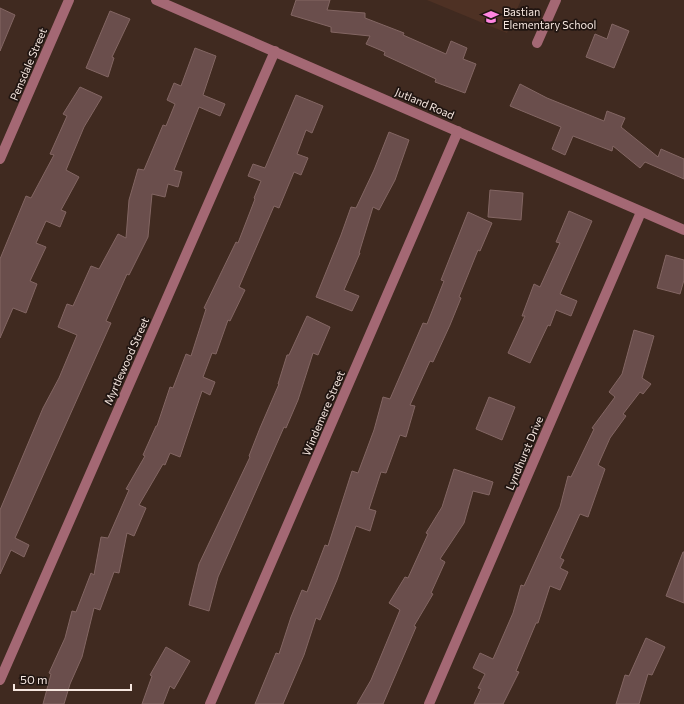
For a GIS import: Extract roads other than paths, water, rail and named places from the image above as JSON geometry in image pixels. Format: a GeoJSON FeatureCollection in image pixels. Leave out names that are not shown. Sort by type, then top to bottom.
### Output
{"type":"FeatureCollection","features":[{"type":"Feature","properties":{"kind":"street","name":"Pensdale Street"},"geometry":{"type":"LineString","coordinates":[[0,159],[69,0]]}},
{"type":"Feature","properties":{"kind":"street","name":"Jutland Road"},"geometry":{"type":"LineString","coordinates":[[156,0],[684,230]]}},
{"type":"Feature","properties":{"kind":"street"},"geometry":{"type":"LineString","coordinates":[[537,43],[556,0]]}},
{"type":"Feature","properties":{"kind":"street","name":"Myrtlewood Street"},"geometry":{"type":"LineString","coordinates":[[0,680],[275,51]]}},
{"type":"Feature","properties":{"kind":"street","name":"Windemere Street"},"geometry":{"type":"LineString","coordinates":[[210,704],[458,131]]}},
{"type":"Feature","properties":{"kind":"street","name":"Lyndhurst Drive"},"geometry":{"type":"LineString","coordinates":[[429,704],[641,212]]}},
{"type":"Feature","properties":{"kind":"place","name":"Bastian Elementary School"},"geometry":{"type":"Point","coordinates":[491,17]}}]}
